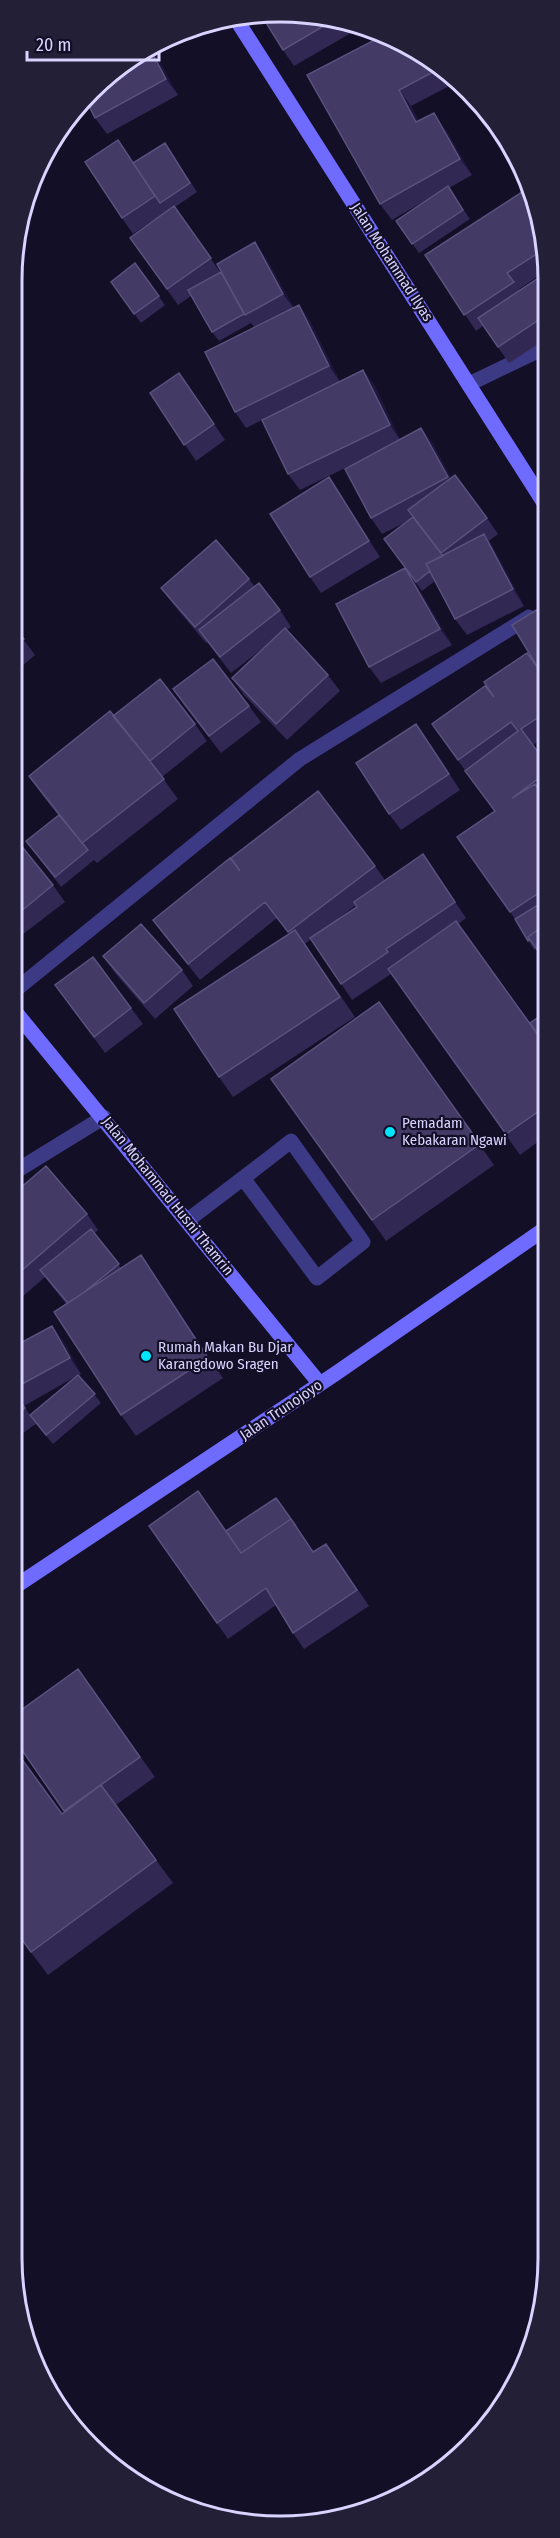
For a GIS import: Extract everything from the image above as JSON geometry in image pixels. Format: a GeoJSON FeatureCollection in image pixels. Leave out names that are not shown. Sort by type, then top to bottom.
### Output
{"type":"FeatureCollection","features":[{"type":"Feature","properties":{"kind":"main road","name":"Jalan Mohammad Ilyas"},"geometry":{"type":"LineString","coordinates":[[240,26],[538,493]]}},
{"type":"Feature","properties":{"kind":"main road","name":"Jalan Mohammad Husni Thamrin"},"geometry":{"type":"LineString","coordinates":[[22,1019],[320,1383]]}},
{"type":"Feature","properties":{"kind":"main road","name":"Jalan Trunojoyo"},"geometry":{"type":"LineString","coordinates":[[22,1582],[320,1383],[538,1233]]}},
{"type":"Feature","properties":{"kind":"street"},"geometry":{"type":"LineString","coordinates":[[470,384],[538,351]]}},
{"type":"Feature","properties":{"kind":"street"},"geometry":{"type":"LineString","coordinates":[[22,985],[300,759],[538,611]]}},
{"type":"Feature","properties":{"kind":"street"},"geometry":{"type":"LineString","coordinates":[[22,1167],[104,1117]]}},
{"type":"Feature","properties":{"kind":"street"},"geometry":{"type":"LineString","coordinates":[[188,1220],[291,1141],[363,1242],[317,1278],[243,1178]]}},
{"type":"Feature","properties":{"kind":"building"},"geometry":{"type":"Polygon","coordinates":[[[266,23],[323,26],[283,50],[266,23]]]}},
{"type":"Feature","properties":{"kind":"building"},"geometry":{"type":"Polygon","coordinates":[[[374,40],[409,57],[432,73],[399,90],[416,122],[434,113],[460,159],[380,204],[307,75],[374,40]]]}},
{"type":"Feature","properties":{"kind":"building"},"geometry":{"type":"Polygon","coordinates":[[[154,56],[166,79],[95,118],[89,107],[110,86],[154,56]]]}},
{"type":"Feature","properties":{"kind":"building"},"geometry":{"type":"Polygon","coordinates":[[[118,140],[155,196],[122,218],[85,162],[118,140]]]}},
{"type":"Feature","properties":{"kind":"building"},"geometry":{"type":"Polygon","coordinates":[[[165,143],[190,183],[160,203],[133,163],[165,143]]]}},
{"type":"Feature","properties":{"kind":"building"},"geometry":{"type":"Polygon","coordinates":[[[448,186],[463,210],[412,244],[396,221],[448,186]]]}},
{"type":"Feature","properties":{"kind":"building"},"geometry":{"type":"Polygon","coordinates":[[[522,192],[533,230],[536,254],[507,273],[514,282],[464,315],[425,255],[522,192]]]}},
{"type":"Feature","properties":{"kind":"building"},"geometry":{"type":"Polygon","coordinates":[[[174,206],[211,258],[167,289],[130,238],[174,206]]]}},
{"type":"Feature","properties":{"kind":"building"},"geometry":{"type":"Polygon","coordinates":[[[255,242],[283,294],[245,315],[217,264],[255,242]]]}},
{"type":"Feature","properties":{"kind":"building"},"geometry":{"type":"Polygon","coordinates":[[[135,263],[159,296],[134,314],[111,282],[135,263]]]}},
{"type":"Feature","properties":{"kind":"building"},"geometry":{"type":"Polygon","coordinates":[[[221,272],[244,314],[212,332],[188,290],[221,272]]]}},
{"type":"Feature","properties":{"kind":"building"},"geometry":{"type":"Polygon","coordinates":[[[538,278],[538,320],[498,347],[478,318],[538,278]]]}},
{"type":"Feature","properties":{"kind":"building"},"geometry":{"type":"Polygon","coordinates":[[[299,305],[329,366],[235,412],[205,352],[299,305]]]}},
{"type":"Feature","properties":{"kind":"building"},"geometry":{"type":"Polygon","coordinates":[[[363,370],[390,425],[288,474],[262,420],[363,370]]]}},
{"type":"Feature","properties":{"kind":"building"},"geometry":{"type":"Polygon","coordinates":[[[179,373],[214,424],[184,445],[150,393],[179,373]]]}},
{"type":"Feature","properties":{"kind":"building"},"geometry":{"type":"Polygon","coordinates":[[[421,428],[448,477],[371,518],[345,469],[421,428]]]}},
{"type":"Feature","properties":{"kind":"building"},"geometry":{"type":"Polygon","coordinates":[[[455,475],[487,518],[441,553],[408,510],[455,475]]]}},
{"type":"Feature","properties":{"kind":"building"},"geometry":{"type":"Polygon","coordinates":[[[329,477],[369,541],[310,577],[270,514],[329,477]]]}},
{"type":"Feature","properties":{"kind":"building"},"geometry":{"type":"Polygon","coordinates":[[[413,517],[443,556],[426,564],[430,571],[416,582],[384,539],[413,517]]]}},
{"type":"Feature","properties":{"kind":"building"},"geometry":{"type":"Polygon","coordinates":[[[484,534],[513,589],[455,619],[426,564],[484,534]]]}},
{"type":"Feature","properties":{"kind":"building"},"geometry":{"type":"Polygon","coordinates":[[[216,540],[249,579],[195,627],[161,588],[216,540]]]}},
{"type":"Feature","properties":{"kind":"building"},"geometry":{"type":"Polygon","coordinates":[[[405,568],[440,629],[369,667],[336,604],[405,568]]]}},
{"type":"Feature","properties":{"kind":"building"},"geometry":{"type":"Polygon","coordinates":[[[259,583],[280,610],[220,657],[199,630],[259,583]]]}},
{"type":"Feature","properties":{"kind":"building"},"geometry":{"type":"Polygon","coordinates":[[[538,609],[538,667],[512,625],[538,609]]]}},
{"type":"Feature","properties":{"kind":"building"},"geometry":{"type":"Polygon","coordinates":[[[285,628],[328,675],[276,724],[232,678],[285,628]]]}},
{"type":"Feature","properties":{"kind":"building"},"geometry":{"type":"Polygon","coordinates":[[[527,653],[538,668],[538,717],[521,729],[538,752],[538,779],[512,798],[535,784],[538,788],[538,893],[510,912],[457,837],[495,811],[465,771],[518,731],[511,722],[458,760],[432,724],[485,686],[494,697],[484,682],[527,653]]]}},
{"type":"Feature","properties":{"kind":"building"},"geometry":{"type":"Polygon","coordinates":[[[213,659],[249,706],[209,736],[173,689],[213,659]]]}},
{"type":"Feature","properties":{"kind":"building"},"geometry":{"type":"Polygon","coordinates":[[[160,679],[195,724],[150,761],[113,716],[160,679]]]}},
{"type":"Feature","properties":{"kind":"building"},"geometry":{"type":"Polygon","coordinates":[[[110,711],[164,779],[82,843],[29,776],[110,711]]]}},
{"type":"Feature","properties":{"kind":"building"},"geometry":{"type":"Polygon","coordinates":[[[416,724],[449,774],[389,814],[356,763],[416,724]]]}},
{"type":"Feature","properties":{"kind":"building"},"geometry":{"type":"Polygon","coordinates":[[[318,791],[375,866],[288,932],[265,902],[188,964],[153,920],[230,858],[240,871],[231,858],[318,791]]]}},
{"type":"Feature","properties":{"kind":"building"},"geometry":{"type":"Polygon","coordinates":[[[59,815],[88,850],[55,877],[26,841],[59,815]]]}},
{"type":"Feature","properties":{"kind":"building"},"geometry":{"type":"Polygon","coordinates":[[[22,847],[53,885],[22,910],[22,847]]]}},
{"type":"Feature","properties":{"kind":"building"},"geometry":{"type":"Polygon","coordinates":[[[423,854],[455,902],[386,949],[388,952],[341,984],[310,938],[357,907],[354,902],[423,854]]]}},
{"type":"Feature","properties":{"kind":"building"},"geometry":{"type":"Polygon","coordinates":[[[538,905],[538,930],[528,937],[528,941],[515,919],[538,905]]]}},
{"type":"Feature","properties":{"kind":"building"},"geometry":{"type":"Polygon","coordinates":[[[456,921],[538,1035],[538,1112],[506,1134],[388,969],[456,921]]]}},
{"type":"Feature","properties":{"kind":"building"},"geometry":{"type":"Polygon","coordinates":[[[141,924],[182,970],[144,1003],[103,956],[141,924]]]}},
{"type":"Feature","properties":{"kind":"building"},"geometry":{"type":"Polygon","coordinates":[[[295,930],[340,997],[219,1077],[174,1009],[295,930]]]}},
{"type":"Feature","properties":{"kind":"building"},"geometry":{"type":"Polygon","coordinates":[[[538,930],[538,951],[528,937],[538,930]]]}},
{"type":"Feature","properties":{"kind":"building"},"geometry":{"type":"Polygon","coordinates":[[[93,957],[131,1008],[94,1037],[55,985],[93,957]]]}},
{"type":"Feature","properties":{"kind":"building","name":"Pemadam Kebakaran Ngawi"},"geometry":{"type":"Polygon","coordinates":[[[379,1002],[480,1144],[372,1220],[271,1079],[379,1002]]]}},
{"type":"Feature","properties":{"kind":"building"},"geometry":{"type":"Polygon","coordinates":[[[538,1018],[538,1034],[530,1023],[538,1018]]]}},
{"type":"Feature","properties":{"kind":"building"},"geometry":{"type":"Polygon","coordinates":[[[46,1166],[87,1214],[22,1270],[22,1186],[46,1166]]]}},
{"type":"Feature","properties":{"kind":"building"},"geometry":{"type":"Polygon","coordinates":[[[91,1229],[119,1264],[68,1303],[40,1270],[91,1229]]]}},
{"type":"Feature","properties":{"kind":"building","name":"Rumah Makan Bu Djar Karangdowo Sragen"},"geometry":{"type":"Polygon","coordinates":[[[141,1255],[208,1358],[121,1415],[54,1312],[141,1255]]]}},
{"type":"Feature","properties":{"kind":"building"},"geometry":{"type":"Polygon","coordinates":[[[52,1326],[70,1358],[22,1384],[22,1342],[52,1326]]]}},
{"type":"Feature","properties":{"kind":"building"},"geometry":{"type":"Polygon","coordinates":[[[78,1375],[95,1394],[46,1435],[30,1415],[78,1375]]]}},
{"type":"Feature","properties":{"kind":"building"},"geometry":{"type":"Polygon","coordinates":[[[198,1491],[241,1553],[291,1519],[313,1552],[326,1544],[357,1590],[293,1633],[266,1588],[217,1623],[149,1526],[198,1491]]]}},
{"type":"Feature","properties":{"kind":"building"},"geometry":{"type":"Polygon","coordinates":[[[276,1498],[291,1519],[241,1553],[226,1531],[276,1498]]]}},
{"type":"Feature","properties":{"kind":"building"},"geometry":{"type":"Polygon","coordinates":[[[78,1669],[140,1757],[64,1811],[22,1750],[22,1709],[78,1669]]]}},
{"type":"Feature","properties":{"kind":"building"},"geometry":{"type":"Polygon","coordinates":[[[22,1759],[62,1814],[101,1785],[156,1860],[31,1952],[22,1940],[22,1759]]]}},
{"type":"Feature","properties":{"kind":"place","name":"Pemadam Kebakaran Ngawi"},"geometry":{"type":"Point","coordinates":[390,1132]}},
{"type":"Feature","properties":{"kind":"place","name":"Rumah Makan Bu Djar Karangdowo Sragen"},"geometry":{"type":"Point","coordinates":[146,1356]}}]}
